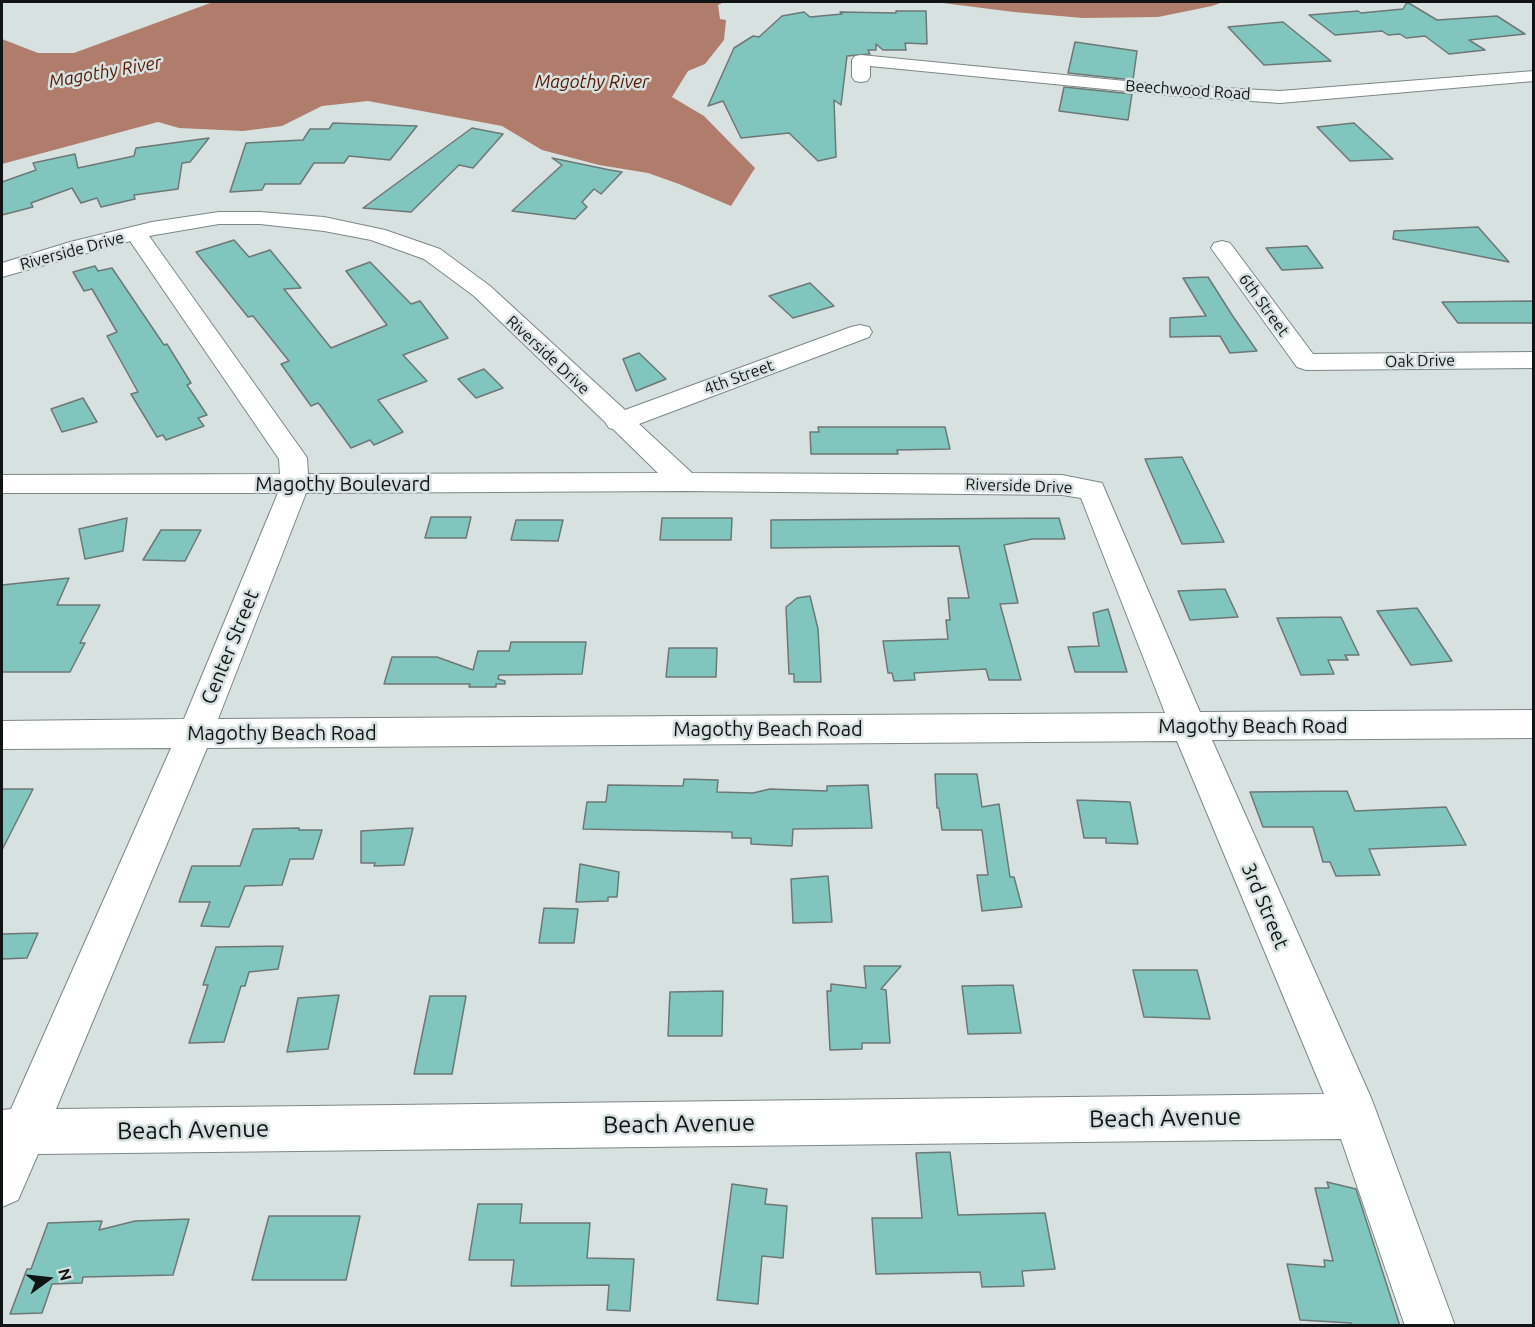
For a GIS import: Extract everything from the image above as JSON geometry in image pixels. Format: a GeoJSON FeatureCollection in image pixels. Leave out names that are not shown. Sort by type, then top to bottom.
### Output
{"type":"FeatureCollection","features":[{"type":"Feature","properties":{"kind":"street","name":"Beechwood Road"},"geometry":{"type":"LineString","coordinates":[[861,77],[861,60],[1166,90],[1280,97],[1533,76]]}},
{"type":"Feature","properties":{"kind":"street","name":"Riverside Drive"},"geometry":{"type":"LineString","coordinates":[[2,270],[78,247],[136,233],[219,218],[260,218],[324,224],[377,236],[432,254],[482,291],[618,422],[685,482],[1062,485],[1092,490]]}},
{"type":"Feature","properties":{"kind":"street","name":"Center Street"},"geometry":{"type":"LineString","coordinates":[[2,1184],[13,1132],[195,734],[295,485],[293,458],[136,233]]}},
{"type":"Feature","properties":{"kind":"street","name":"6th Street"},"geometry":{"type":"LineString","coordinates":[[1222,248],[1306,362]]}},
{"type":"Feature","properties":{"kind":"street","name":"4th Street"},"geometry":{"type":"LineString","coordinates":[[618,422],[860,332]]}},
{"type":"Feature","properties":{"kind":"street","name":"Oak Drive"},"geometry":{"type":"LineString","coordinates":[[1306,362],[1533,360]]}},
{"type":"Feature","properties":{"kind":"street","name":"Magothy Boulevard"},"geometry":{"type":"LineString","coordinates":[[2,484],[295,485],[685,482]]}},
{"type":"Feature","properties":{"kind":"street","name":"3rd Street"},"geometry":{"type":"LineString","coordinates":[[1092,490],[1188,726],[1356,1116],[1430,1326]]}},
{"type":"Feature","properties":{"kind":"street","name":"Magothy Beach Road"},"geometry":{"type":"LineString","coordinates":[[2,735],[1533,724]]}},
{"type":"Feature","properties":{"kind":"street","name":"Beach Avenue"},"geometry":{"type":"LineString","coordinates":[[13,1132],[1356,1116]]}},
{"type":"Feature","properties":{"kind":"water","name":"Magothy River"},"geometry":{"type":"Polygon","coordinates":[[[213,2],[724,2],[718,5],[720,19],[726,20],[724,40],[705,64],[688,71],[672,97],[704,116],[755,168],[731,206],[648,173],[599,165],[542,150],[502,126],[368,101],[322,106],[282,126],[243,131],[179,128],[158,122],[2,164],[2,39],[38,53],[74,53],[213,2]]]}},
{"type":"Feature","properties":{"kind":"water"},"geometry":{"type":"Polygon","coordinates":[[[935,2],[1223,2],[1158,17],[1083,18],[935,2]]]}},
{"type":"Feature","properties":{"kind":"building"},"geometry":{"type":"Polygon","coordinates":[[[1407,2],[1437,20],[1497,16],[1525,34],[1469,40],[1485,50],[1449,54],[1425,36],[1406,38],[1400,34],[1388,35],[1382,31],[1335,35],[1309,15],[1403,9],[1407,2]]]}},
{"type":"Feature","properties":{"kind":"building"},"geometry":{"type":"Polygon","coordinates":[[[896,11],[926,11],[927,44],[905,43],[906,50],[883,50],[876,44],[876,50],[868,50],[870,54],[847,56],[841,105],[834,100],[836,157],[818,161],[789,133],[741,138],[723,101],[708,106],[734,48],[753,36],[759,37],[782,16],[804,12],[810,17],[842,14],[840,12],[896,13],[896,11]]]}},
{"type":"Feature","properties":{"kind":"building"},"geometry":{"type":"Polygon","coordinates":[[[1283,22],[1331,61],[1264,65],[1228,27],[1283,22]]]}},
{"type":"Feature","properties":{"kind":"building"},"geometry":{"type":"Polygon","coordinates":[[[1075,42],[1137,51],[1133,80],[1068,73],[1075,42]]]}},
{"type":"Feature","properties":{"kind":"building"},"geometry":{"type":"Polygon","coordinates":[[[1064,87],[1132,94],[1128,120],[1059,111],[1064,87]]]}},
{"type":"Feature","properties":{"kind":"building"},"geometry":{"type":"Polygon","coordinates":[[[333,123],[417,126],[390,160],[349,156],[344,163],[314,163],[300,184],[265,184],[262,190],[230,192],[246,143],[303,140],[310,129],[329,129],[333,123]]]}},
{"type":"Feature","properties":{"kind":"building"},"geometry":{"type":"Polygon","coordinates":[[[1354,123],[1393,159],[1350,161],[1317,127],[1354,123]]]}},
{"type":"Feature","properties":{"kind":"building"},"geometry":{"type":"Polygon","coordinates":[[[472,128],[503,134],[473,168],[459,165],[411,212],[363,208],[472,128]]]}},
{"type":"Feature","properties":{"kind":"building"},"geometry":{"type":"Polygon","coordinates":[[[209,138],[190,162],[182,163],[178,189],[134,195],[135,199],[101,207],[97,198],[81,203],[72,188],[31,203],[33,207],[2,215],[2,182],[36,170],[33,163],[75,154],[78,168],[134,156],[136,148],[209,138]]]}},
{"type":"Feature","properties":{"kind":"building"},"geometry":{"type":"Polygon","coordinates":[[[552,158],[622,172],[601,194],[594,189],[582,202],[587,207],[575,219],[512,211],[562,165],[552,158]]]}},
{"type":"Feature","properties":{"kind":"building"},"geometry":{"type":"Polygon","coordinates":[[[1478,227],[1509,262],[1393,239],[1394,231],[1478,227]]]}},
{"type":"Feature","properties":{"kind":"building"},"geometry":{"type":"Polygon","coordinates":[[[234,240],[249,257],[270,250],[301,288],[284,289],[331,348],[387,325],[346,271],[370,262],[411,304],[420,301],[448,338],[403,355],[427,381],[378,400],[403,432],[374,445],[370,440],[351,448],[320,405],[318,403],[311,406],[281,364],[289,361],[253,316],[248,317],[196,252],[234,240]]]}},
{"type":"Feature","properties":{"kind":"building"},"geometry":{"type":"Polygon","coordinates":[[[1307,246],[1323,268],[1282,270],[1266,248],[1307,246]]]}},
{"type":"Feature","properties":{"kind":"building"},"geometry":{"type":"Polygon","coordinates":[[[95,266],[98,271],[112,268],[164,345],[167,344],[191,383],[187,385],[207,415],[198,418],[204,426],[166,440],[163,435],[157,437],[131,394],[138,392],[107,336],[117,332],[92,289],[84,291],[73,272],[95,266]]]}},
{"type":"Feature","properties":{"kind":"building"},"geometry":{"type":"Polygon","coordinates":[[[1208,277],[1257,351],[1230,353],[1220,336],[1170,337],[1170,318],[1206,316],[1183,278],[1208,277]]]}},
{"type":"Feature","properties":{"kind":"building"},"geometry":{"type":"Polygon","coordinates":[[[810,283],[834,306],[793,318],[769,296],[810,283]]]}},
{"type":"Feature","properties":{"kind":"building"},"geometry":{"type":"Polygon","coordinates":[[[1533,301],[1533,323],[1458,323],[1442,302],[1533,301]]]}},
{"type":"Feature","properties":{"kind":"building"},"geometry":{"type":"Polygon","coordinates":[[[639,353],[666,379],[636,391],[623,359],[639,353]]]}},
{"type":"Feature","properties":{"kind":"building"},"geometry":{"type":"Polygon","coordinates":[[[484,369],[503,388],[476,398],[458,379],[484,369]]]}},
{"type":"Feature","properties":{"kind":"building"},"geometry":{"type":"Polygon","coordinates":[[[83,398],[97,422],[62,432],[51,409],[83,398]]]}},
{"type":"Feature","properties":{"kind":"building"},"geometry":{"type":"Polygon","coordinates":[[[818,427],[945,427],[950,449],[897,450],[898,454],[811,454],[810,432],[819,432],[818,427]]]}},
{"type":"Feature","properties":{"kind":"building"},"geometry":{"type":"Polygon","coordinates":[[[1182,457],[1224,542],[1182,544],[1145,459],[1182,457]]]}},
{"type":"Feature","properties":{"kind":"building"},"geometry":{"type":"Polygon","coordinates":[[[431,517],[471,517],[466,538],[425,538],[431,517]]]}},
{"type":"Feature","properties":{"kind":"building"},"geometry":{"type":"Polygon","coordinates":[[[127,518],[123,551],[85,559],[79,529],[127,518]]]}},
{"type":"Feature","properties":{"kind":"building"},"geometry":{"type":"Polygon","coordinates":[[[662,518],[732,518],[731,540],[660,540],[662,518]]]}},
{"type":"Feature","properties":{"kind":"building"},"geometry":{"type":"Polygon","coordinates":[[[1059,518],[1065,539],[1032,539],[1004,545],[1018,603],[1000,604],[1021,680],[989,680],[986,669],[914,673],[915,680],[894,681],[892,673],[888,673],[883,641],[948,639],[946,620],[950,620],[948,598],[969,598],[959,546],[771,548],[771,520],[1059,518]]]}},
{"type":"Feature","properties":{"kind":"building"},"geometry":{"type":"Polygon","coordinates":[[[516,520],[563,520],[558,541],[511,540],[516,520]]]}},
{"type":"Feature","properties":{"kind":"building"},"geometry":{"type":"Polygon","coordinates":[[[161,530],[201,530],[185,561],[143,560],[161,530]]]}},
{"type":"Feature","properties":{"kind":"building"},"geometry":{"type":"Polygon","coordinates":[[[69,578],[57,605],[100,605],[80,643],[85,643],[70,672],[2,672],[2,585],[69,578]]]}},
{"type":"Feature","properties":{"kind":"building"},"geometry":{"type":"Polygon","coordinates":[[[1225,589],[1238,617],[1190,620],[1178,591],[1225,589]]]}},
{"type":"Feature","properties":{"kind":"building"},"geometry":{"type":"Polygon","coordinates":[[[810,596],[818,629],[821,682],[794,682],[794,674],[789,674],[786,607],[797,598],[810,596]]]}},
{"type":"Feature","properties":{"kind":"building"},"geometry":{"type":"Polygon","coordinates":[[[1417,608],[1452,661],[1411,665],[1377,611],[1417,608]]]}},
{"type":"Feature","properties":{"kind":"building"},"geometry":{"type":"Polygon","coordinates":[[[1108,609],[1127,672],[1075,672],[1068,647],[1099,646],[1093,613],[1108,609]]]}},
{"type":"Feature","properties":{"kind":"building"},"geometry":{"type":"Polygon","coordinates":[[[1341,617],[1359,655],[1345,655],[1348,660],[1328,660],[1334,674],[1301,675],[1277,618],[1341,617]]]}},
{"type":"Feature","properties":{"kind":"building"},"geometry":{"type":"Polygon","coordinates":[[[511,642],[586,642],[582,674],[499,675],[498,679],[505,681],[505,684],[496,684],[496,687],[469,687],[470,684],[384,684],[392,657],[437,657],[473,670],[478,651],[509,651],[511,642]]]}},
{"type":"Feature","properties":{"kind":"building"},"geometry":{"type":"Polygon","coordinates":[[[669,648],[717,648],[716,677],[666,677],[669,648]]]}},
{"type":"Feature","properties":{"kind":"building"},"geometry":{"type":"Polygon","coordinates":[[[935,774],[977,774],[982,807],[999,804],[1010,877],[1014,877],[1022,907],[982,911],[977,875],[988,875],[982,830],[942,830],[939,808],[937,808],[935,774]]]}},
{"type":"Feature","properties":{"kind":"building"},"geometry":{"type":"Polygon","coordinates":[[[684,779],[718,780],[717,792],[753,793],[770,789],[827,791],[827,786],[868,785],[872,828],[793,829],[792,846],[751,844],[751,838],[732,838],[732,832],[583,829],[587,802],[606,802],[608,785],[683,786],[684,779]]]}},
{"type":"Feature","properties":{"kind":"building"},"geometry":{"type":"Polygon","coordinates":[[[2,789],[33,789],[2,850],[2,789]]]}},
{"type":"Feature","properties":{"kind":"building"},"geometry":{"type":"Polygon","coordinates":[[[1347,791],[1355,811],[1446,807],[1466,845],[1369,849],[1380,875],[1336,876],[1330,862],[1323,862],[1313,827],[1263,827],[1250,792],[1347,791]]]}},
{"type":"Feature","properties":{"kind":"building"},"geometry":{"type":"Polygon","coordinates":[[[1077,800],[1130,802],[1138,844],[1106,843],[1106,838],[1084,838],[1077,800]]]}},
{"type":"Feature","properties":{"kind":"building"},"geometry":{"type":"Polygon","coordinates":[[[299,828],[299,830],[322,830],[313,859],[290,859],[282,885],[245,886],[229,927],[201,926],[210,902],[179,902],[192,866],[240,866],[253,829],[299,828]]]}},
{"type":"Feature","properties":{"kind":"building"},"geometry":{"type":"Polygon","coordinates":[[[413,828],[404,865],[374,866],[375,863],[361,863],[361,831],[413,828]]]}},
{"type":"Feature","properties":{"kind":"building"},"geometry":{"type":"Polygon","coordinates":[[[580,864],[619,872],[617,897],[608,897],[608,901],[576,902],[580,864]]]}},
{"type":"Feature","properties":{"kind":"building"},"geometry":{"type":"Polygon","coordinates":[[[828,876],[832,922],[793,923],[791,879],[828,876]]]}},
{"type":"Feature","properties":{"kind":"building"},"geometry":{"type":"Polygon","coordinates":[[[544,908],[578,909],[574,943],[539,943],[544,908]]]}},
{"type":"Feature","properties":{"kind":"building"},"geometry":{"type":"Polygon","coordinates":[[[38,933],[27,958],[2,959],[2,934],[38,933]]]}},
{"type":"Feature","properties":{"kind":"building"},"geometry":{"type":"Polygon","coordinates":[[[283,946],[278,969],[249,972],[245,986],[241,986],[224,1042],[189,1043],[208,985],[203,985],[216,947],[283,946]]]}},
{"type":"Feature","properties":{"kind":"building"},"geometry":{"type":"Polygon","coordinates":[[[864,966],[901,966],[881,989],[886,990],[890,1043],[862,1043],[862,1049],[830,1050],[827,991],[831,991],[831,984],[866,988],[864,966]]]}},
{"type":"Feature","properties":{"kind":"building"},"geometry":{"type":"Polygon","coordinates":[[[1133,970],[1197,970],[1210,1019],[1144,1017],[1133,970]]]}},
{"type":"Feature","properties":{"kind":"building"},"geometry":{"type":"Polygon","coordinates":[[[1013,985],[1021,1033],[968,1034],[962,986],[1013,985]]]}},
{"type":"Feature","properties":{"kind":"building"},"geometry":{"type":"Polygon","coordinates":[[[723,991],[722,1036],[668,1036],[670,992],[723,991]]]}},
{"type":"Feature","properties":{"kind":"building"},"geometry":{"type":"Polygon","coordinates":[[[339,995],[328,1049],[287,1052],[298,998],[339,995]]]}},
{"type":"Feature","properties":{"kind":"building"},"geometry":{"type":"Polygon","coordinates":[[[430,996],[466,996],[452,1074],[414,1074],[430,996]]]}},
{"type":"Feature","properties":{"kind":"building"},"geometry":{"type":"Polygon","coordinates":[[[950,1152],[958,1215],[1045,1213],[1055,1269],[1022,1271],[1024,1286],[982,1287],[980,1272],[876,1274],[872,1218],[922,1218],[916,1153],[950,1152]]]}},
{"type":"Feature","properties":{"kind":"building"},"geometry":{"type":"Polygon","coordinates":[[[1327,1182],[1356,1189],[1400,1326],[1352,1326],[1351,1323],[1300,1320],[1287,1264],[1325,1267],[1324,1260],[1333,1261],[1315,1188],[1329,1188],[1327,1182]]]}},
{"type":"Feature","properties":{"kind":"building"},"geometry":{"type":"Polygon","coordinates":[[[732,1184],[767,1189],[765,1204],[787,1206],[783,1258],[762,1256],[758,1304],[717,1300],[732,1184]]]}},
{"type":"Feature","properties":{"kind":"building"},"geometry":{"type":"Polygon","coordinates":[[[478,1204],[522,1204],[520,1223],[590,1223],[587,1258],[634,1259],[630,1311],[607,1310],[609,1285],[511,1286],[514,1260],[469,1260],[478,1204]]]}},
{"type":"Feature","properties":{"kind":"building"},"geometry":{"type":"Polygon","coordinates":[[[269,1216],[360,1216],[346,1280],[252,1280],[269,1216]]]}},
{"type":"Feature","properties":{"kind":"building"},"geometry":{"type":"Polygon","coordinates":[[[189,1219],[173,1275],[83,1277],[82,1283],[52,1284],[42,1313],[10,1314],[27,1269],[31,1269],[48,1223],[102,1221],[99,1230],[135,1221],[189,1219]]]}}]}
